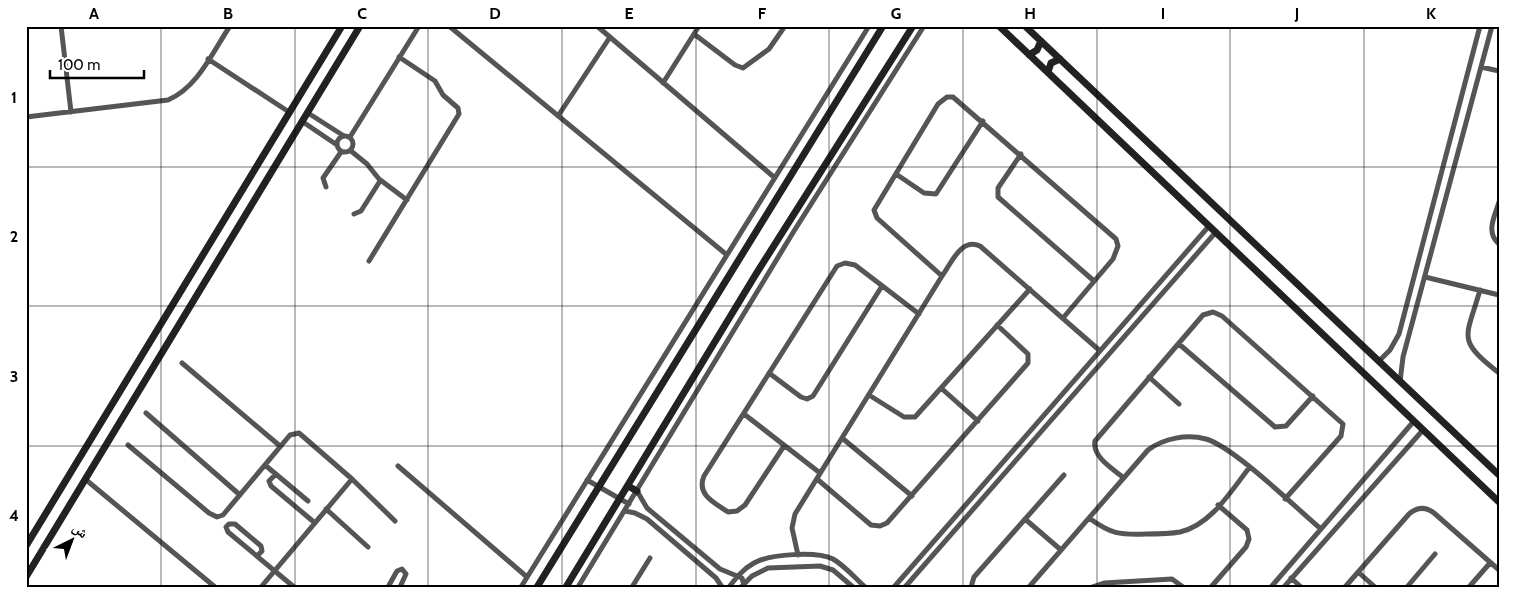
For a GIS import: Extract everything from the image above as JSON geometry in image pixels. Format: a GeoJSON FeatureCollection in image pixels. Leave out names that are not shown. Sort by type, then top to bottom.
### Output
{"type":"FeatureCollection","features":[{"type":"Feature","properties":{"kind":"street"},"geometry":{"type":"LineString","coordinates":[[61,26],[71,112]]}},
{"type":"Feature","properties":{"kind":"street"},"geometry":{"type":"LineString","coordinates":[[26,117],[168,100],[185,91],[192,84],[230,26]]}},
{"type":"Feature","properties":{"kind":"street"},"geometry":{"type":"LineString","coordinates":[[26,546],[342,26]]}},
{"type":"Feature","properties":{"kind":"street"},"geometry":{"type":"LineString","coordinates":[[26,577],[360,26]]}},
{"type":"Feature","properties":{"kind":"street"},"geometry":{"type":"LineString","coordinates":[[337,145],[340,138],[347,136],[419,26]]}},
{"type":"Feature","properties":{"kind":"street"},"geometry":{"type":"LineString","coordinates":[[450,26],[727,255]]}},
{"type":"Feature","properties":{"kind":"street"},"geometry":{"type":"LineString","coordinates":[[598,26],[775,178]]}},
{"type":"Feature","properties":{"kind":"street"},"geometry":{"type":"LineString","coordinates":[[663,82],[699,26]]}},
{"type":"Feature","properties":{"kind":"street"},"geometry":{"type":"LineString","coordinates":[[694,34],[735,65],[743,68],[768,49],[785,26]]}},
{"type":"Feature","properties":{"kind":"street"},"geometry":{"type":"LineString","coordinates":[[521,587],[869,26]]}},
{"type":"Feature","properties":{"kind":"street"},"geometry":{"type":"LineString","coordinates":[[537,587],[883,26]]}},
{"type":"Feature","properties":{"kind":"street"},"geometry":{"type":"LineString","coordinates":[[566,587],[756,274],[913,26]]}},
{"type":"Feature","properties":{"kind":"street"},"geometry":{"type":"LineString","coordinates":[[578,587],[794,231],[924,26]]}},
{"type":"Feature","properties":{"kind":"street"},"geometry":{"type":"LineString","coordinates":[[999,26],[1499,502]]}},
{"type":"Feature","properties":{"kind":"street"},"geometry":{"type":"LineString","coordinates":[[1025,26],[1499,475]]}},
{"type":"Feature","properties":{"kind":"street"},"geometry":{"type":"LineString","coordinates":[[1379,361],[1398,339],[1480,26]]}},
{"type":"Feature","properties":{"kind":"street"},"geometry":{"type":"LineString","coordinates":[[1400,382],[1403,357],[1492,26]]}},
{"type":"Feature","properties":{"kind":"street"},"geometry":{"type":"LineString","coordinates":[[558,116],[610,36]]}},
{"type":"Feature","properties":{"kind":"street"},"geometry":{"type":"LineString","coordinates":[[1029,54],[1037,50],[1040,41]]}},
{"type":"Feature","properties":{"kind":"street"},"geometry":{"type":"LineString","coordinates":[[369,262],[459,112],[434,81],[400,57]]}},
{"type":"Feature","properties":{"kind":"street"},"geometry":{"type":"LineString","coordinates":[[208,59],[289,112]]}},
{"type":"Feature","properties":{"kind":"street"},"geometry":{"type":"LineString","coordinates":[[1048,72],[1051,63],[1060,59]]}},
{"type":"Feature","properties":{"kind":"street"},"geometry":{"type":"LineString","coordinates":[[1481,66],[1499,71]]}},
{"type":"Feature","properties":{"kind":"street"},"geometry":{"type":"LineString","coordinates":[[942,276],[875,214],[875,206],[942,100],[947,97],[958,100],[1114,234],[1118,246],[1117,253],[1063,318]]}},
{"type":"Feature","properties":{"kind":"street"},"geometry":{"type":"LineString","coordinates":[[308,113],[347,136],[354,144],[351,151]]}},
{"type":"Feature","properties":{"kind":"street"},"geometry":{"type":"LineString","coordinates":[[896,174],[924,194],[936,194],[983,121]]}},
{"type":"Feature","properties":{"kind":"street"},"geometry":{"type":"LineString","coordinates":[[303,122],[337,145],[341,152]]}},
{"type":"Feature","properties":{"kind":"street"},"geometry":{"type":"LineString","coordinates":[[341,152],[351,151],[367,164],[380,180],[407,200]]}},
{"type":"Feature","properties":{"kind":"street"},"geometry":{"type":"LineString","coordinates":[[326,187],[324,178],[341,152]]}},
{"type":"Feature","properties":{"kind":"street"},"geometry":{"type":"LineString","coordinates":[[1021,154],[1000,184],[998,197],[1094,281]]}},
{"type":"Feature","properties":{"kind":"street"},"geometry":{"type":"LineString","coordinates":[[354,214],[361,211],[380,180]]}},
{"type":"Feature","properties":{"kind":"street"},"geometry":{"type":"LineString","coordinates":[[1499,202],[1491,229],[1493,238],[1499,244]]}},
{"type":"Feature","properties":{"kind":"street"},"geometry":{"type":"LineString","coordinates":[[894,587],[1209,226]]}},
{"type":"Feature","properties":{"kind":"street"},"geometry":{"type":"LineString","coordinates":[[905,587],[1216,232]]}},
{"type":"Feature","properties":{"kind":"street"},"geometry":{"type":"LineString","coordinates":[[798,555],[792,528],[793,519],[942,276],[960,250],[968,245],[977,244],[1099,350]]}},
{"type":"Feature","properties":{"kind":"street"},"geometry":{"type":"LineString","coordinates":[[784,446],[738,511],[728,512],[704,495],[701,486],[704,476],[837,266],[852,264],[919,314]]}},
{"type":"Feature","properties":{"kind":"street"},"geometry":{"type":"LineString","coordinates":[[1425,277],[1499,295]]}},
{"type":"Feature","properties":{"kind":"street"},"geometry":{"type":"LineString","coordinates":[[769,373],[801,397],[807,399],[813,396],[882,286]]}},
{"type":"Feature","properties":{"kind":"street"},"geometry":{"type":"LineString","coordinates":[[869,396],[904,417],[911,418],[918,414],[1030,289]]}},
{"type":"Feature","properties":{"kind":"street"},"geometry":{"type":"LineString","coordinates":[[1480,290],[1468,332],[1468,343],[1474,353],[1499,373]]}},
{"type":"Feature","properties":{"kind":"street"},"geometry":{"type":"LineString","coordinates":[[1409,296],[1419,299]]}},
{"type":"Feature","properties":{"kind":"street"},"geometry":{"type":"LineString","coordinates":[[1124,478],[1098,455],[1094,446],[1095,441],[1203,315],[1213,312],[1218,313],[1341,420],[1343,432],[1285,499]]}},
{"type":"Feature","properties":{"kind":"street"},"geometry":{"type":"LineString","coordinates":[[816,479],[868,522],[875,526],[887,523],[978,421],[1029,360],[1026,351],[997,326]]}},
{"type":"Feature","properties":{"kind":"street"},"geometry":{"type":"LineString","coordinates":[[1178,344],[1274,427],[1286,426],[1313,396]]}},
{"type":"Feature","properties":{"kind":"street"},"geometry":{"type":"LineString","coordinates":[[137,363],[141,368],[150,371]]}},
{"type":"Feature","properties":{"kind":"street"},"geometry":{"type":"LineString","coordinates":[[182,364],[280,446]]}},
{"type":"Feature","properties":{"kind":"street"},"geometry":{"type":"LineString","coordinates":[[130,374],[139,378],[143,383]]}},
{"type":"Feature","properties":{"kind":"street"},"geometry":{"type":"LineString","coordinates":[[1149,378],[1180,404]]}},
{"type":"Feature","properties":{"kind":"street"},"geometry":{"type":"LineString","coordinates":[[942,388],[978,421]]}},
{"type":"Feature","properties":{"kind":"street"},"geometry":{"type":"LineString","coordinates":[[146,413],[240,495]]}},
{"type":"Feature","properties":{"kind":"street"},"geometry":{"type":"LineString","coordinates":[[744,414],[820,474]]}},
{"type":"Feature","properties":{"kind":"street"},"geometry":{"type":"LineString","coordinates":[[1270,587],[1414,421]]}},
{"type":"Feature","properties":{"kind":"street"},"geometry":{"type":"LineString","coordinates":[[1284,587],[1423,430]]}},
{"type":"Feature","properties":{"kind":"street"},"geometry":{"type":"LineString","coordinates":[[128,445],[213,516],[222,516],[290,435],[299,433],[352,479],[396,521]]}},
{"type":"Feature","properties":{"kind":"street"},"geometry":{"type":"LineString","coordinates":[[1030,586],[1154,446],[1184,437],[1207,439],[1219,444],[1321,529]]}},
{"type":"Feature","properties":{"kind":"street"},"geometry":{"type":"LineString","coordinates":[[842,438],[912,496]]}},
{"type":"Feature","properties":{"kind":"street"},"geometry":{"type":"LineString","coordinates":[[265,465],[306,499],[297,508]]}},
{"type":"Feature","properties":{"kind":"street"},"geometry":{"type":"LineString","coordinates":[[398,466],[527,577]]}},
{"type":"Feature","properties":{"kind":"street"},"geometry":{"type":"LineString","coordinates":[[1089,518],[1112,533],[1172,533],[1196,525],[1218,506],[1249,468]]}},
{"type":"Feature","properties":{"kind":"street"},"geometry":{"type":"LineString","coordinates":[[276,474],[270,481],[271,486],[315,523]]}},
{"type":"Feature","properties":{"kind":"street"},"geometry":{"type":"LineString","coordinates":[[971,587],[974,577],[1064,475]]}},
{"type":"Feature","properties":{"kind":"street"},"geometry":{"type":"LineString","coordinates":[[85,479],[215,587]]}},
{"type":"Feature","properties":{"kind":"street"},"geometry":{"type":"LineString","coordinates":[[261,587],[352,479]]}},
{"type":"Feature","properties":{"kind":"street"},"geometry":{"type":"LineString","coordinates":[[587,480],[629,504]]}},
{"type":"Feature","properties":{"kind":"street"},"geometry":{"type":"LineString","coordinates":[[628,486],[637,491],[647,508],[720,569],[738,576],[743,586],[752,576],[768,568],[820,566],[833,570],[853,587]]}},
{"type":"Feature","properties":{"kind":"street"},"geometry":{"type":"LineString","coordinates":[[1211,587],[1246,547],[1249,538],[1246,530],[1218,506]]}},
{"type":"Feature","properties":{"kind":"street"},"geometry":{"type":"LineString","coordinates":[[1345,587],[1409,514],[1418,508],[1434,513],[1499,570]]}},
{"type":"Feature","properties":{"kind":"street"},"geometry":{"type":"LineString","coordinates":[[326,509],[368,546]]}},
{"type":"Feature","properties":{"kind":"street"},"geometry":{"type":"LineString","coordinates":[[625,511],[635,512],[647,519],[716,578],[722,587]]}},
{"type":"Feature","properties":{"kind":"street"},"geometry":{"type":"LineString","coordinates":[[1026,519],[1062,550]]}},
{"type":"Feature","properties":{"kind":"street"},"geometry":{"type":"LineString","coordinates":[[257,556],[262,551],[261,546],[235,524],[229,524],[226,527],[228,532],[294,587]]}},
{"type":"Feature","properties":{"kind":"street"},"geometry":{"type":"LineString","coordinates":[[1301,552],[1309,559]]}},
{"type":"Feature","properties":{"kind":"street"},"geometry":{"type":"LineString","coordinates":[[1407,587],[1435,554]]}},
{"type":"Feature","properties":{"kind":"street"},"geometry":{"type":"LineString","coordinates":[[729,587],[748,567],[762,559],[798,555],[832,559],[866,587]]}},
{"type":"Feature","properties":{"kind":"street"},"geometry":{"type":"LineString","coordinates":[[632,587],[650,558]]}},
{"type":"Feature","properties":{"kind":"street"},"geometry":{"type":"LineString","coordinates":[[1469,587],[1490,563]]}},
{"type":"Feature","properties":{"kind":"street"},"geometry":{"type":"LineString","coordinates":[[388,587],[397,571],[402,569],[406,574],[400,587]]}},
{"type":"Feature","properties":{"kind":"street"},"geometry":{"type":"LineString","coordinates":[[1358,572],[1375,587]]}},
{"type":"Feature","properties":{"kind":"street"},"geometry":{"type":"LineString","coordinates":[[1292,578],[1301,587]]}},
{"type":"Feature","properties":{"kind":"street"},"geometry":{"type":"LineString","coordinates":[[1092,587],[1104,583],[1172,579],[1183,587]]}}]}
